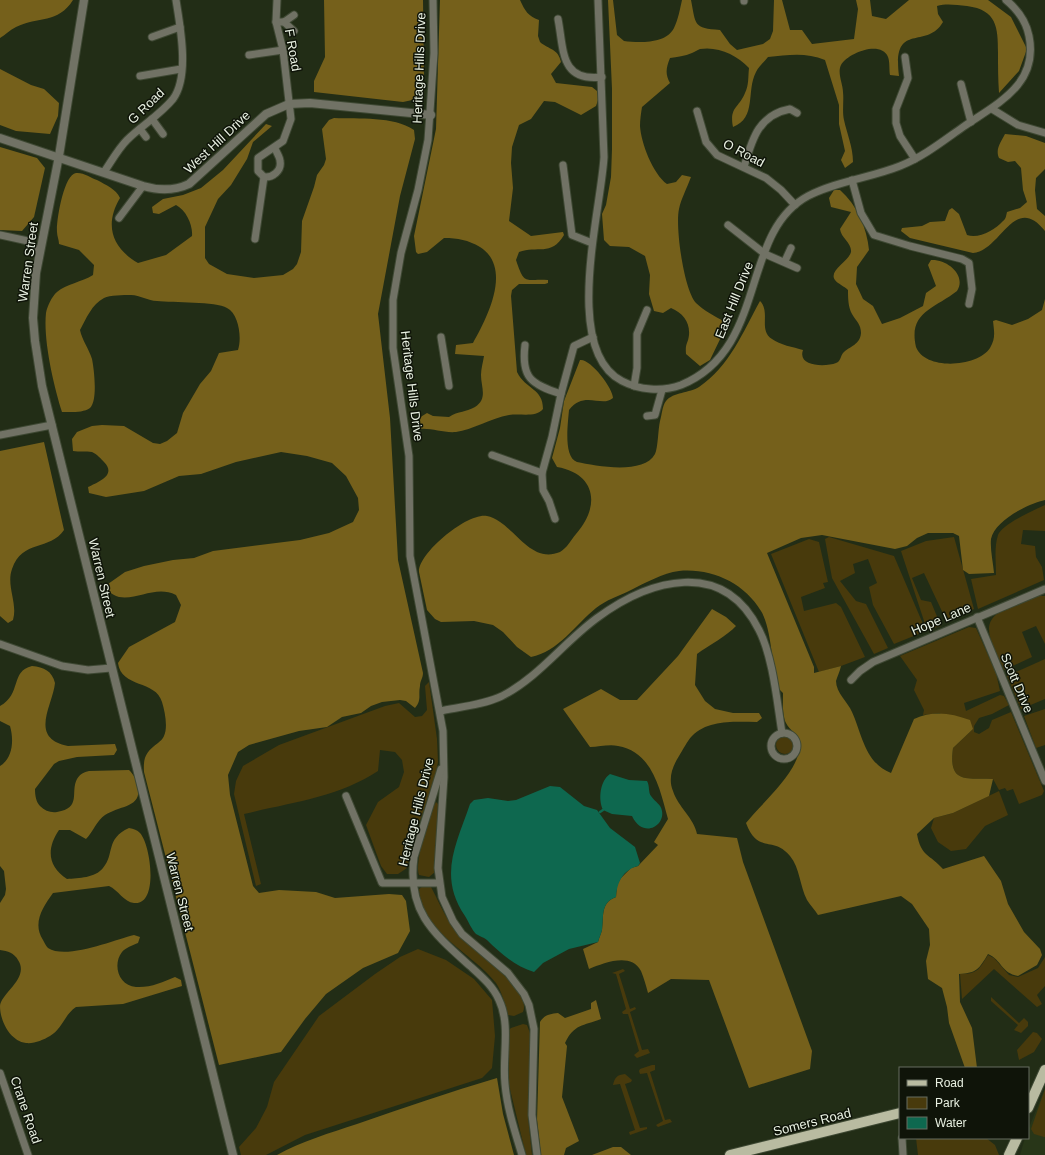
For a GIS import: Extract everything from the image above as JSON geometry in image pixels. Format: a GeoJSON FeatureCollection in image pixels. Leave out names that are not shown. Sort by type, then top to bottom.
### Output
{"type":"FeatureCollection","features":[{"type":"Feature","properties":{"kind":"main road"},"geometry":{"type":"LineString","coordinates":[[1029,1106],[1045,1070]]}},
{"type":"Feature","properties":{"kind":"main road","name":"Somers Road"},"geometry":{"type":"LineString","coordinates":[[730,1155],[899,1113]]}},
{"type":"Feature","properties":{"kind":"main road"},"geometry":{"type":"LineString","coordinates":[[1009,1155],[1017,1139]]}},
{"type":"Feature","properties":{"kind":"street","name":"Warren Street"},"geometry":{"type":"LineString","coordinates":[[84,0],[59,156],[39,252],[34,294],[35,341],[42,386],[233,1155]]}},
{"type":"Feature","properties":{"kind":"street","name":"G Road"},"geometry":{"type":"LineString","coordinates":[[104,172],[127,140],[174,98],[182,69],[183,54],[176,0]]}},
{"type":"Feature","properties":{"kind":"street","name":"F Road"},"geometry":{"type":"LineString","coordinates":[[275,148],[283,141],[288,131],[291,119],[288,68],[276,22],[277,0]]}},
{"type":"Feature","properties":{"kind":"street","name":"Heritage Hills Drive"},"geometry":{"type":"LineString","coordinates":[[433,0],[434,53],[431,114],[424,165],[396,276],[392,324],[395,372],[409,456],[410,556],[440,711],[444,753],[439,883],[442,897],[453,921],[473,945],[508,973],[524,994],[529,1005],[534,1029],[532,1115],[537,1155]]}},
{"type":"Feature","properties":{"kind":"street","name":"East Hill Drive"},"geometry":{"type":"LineString","coordinates":[[598,0],[604,133],[603,178],[592,243],[589,286],[593,337],[600,362],[608,372],[617,379],[634,386],[662,390],[692,380],[716,362],[726,350],[741,321],[776,227],[795,205],[818,191],[890,170],[915,159],[992,109],[1015,90],[1028,67],[1031,56],[1028,32],[1024,21],[1018,11],[1006,0]]}},
{"type":"Feature","properties":{"kind":"street"},"geometry":{"type":"LineString","coordinates":[[276,22],[284,22],[294,15]]}},
{"type":"Feature","properties":{"kind":"street"},"geometry":{"type":"LineString","coordinates":[[558,19],[567,65],[575,74],[588,79],[602,77]]}},
{"type":"Feature","properties":{"kind":"street"},"geometry":{"type":"LineString","coordinates":[[284,22],[294,31]]}},
{"type":"Feature","properties":{"kind":"street"},"geometry":{"type":"LineString","coordinates":[[152,37],[180,27]]}},
{"type":"Feature","properties":{"kind":"street"},"geometry":{"type":"LineString","coordinates":[[249,55],[283,50]]}},
{"type":"Feature","properties":{"kind":"street"},"geometry":{"type":"LineString","coordinates":[[905,57],[908,78],[896,109],[896,123],[900,136],[915,159]]}},
{"type":"Feature","properties":{"kind":"street"},"geometry":{"type":"LineString","coordinates":[[140,76],[182,69]]}},
{"type":"Feature","properties":{"kind":"street"},"geometry":{"type":"LineString","coordinates":[[961,84],[971,122]]}},
{"type":"Feature","properties":{"kind":"street","name":"West Hill Drive"},"geometry":{"type":"LineString","coordinates":[[0,138],[59,156],[154,190],[167,190],[179,188],[189,184],[254,123],[271,110],[289,104],[310,103],[431,114]]}},
{"type":"Feature","properties":{"kind":"street"},"geometry":{"type":"LineString","coordinates":[[744,167],[753,139],[759,128],[771,116],[790,109],[797,114]]}},
{"type":"Feature","properties":{"kind":"street"},"geometry":{"type":"LineString","coordinates":[[992,109],[1018,125],[1045,133]]}},
{"type":"Feature","properties":{"kind":"street","name":"O Road"},"geometry":{"type":"LineString","coordinates":[[696,111],[706,142],[717,155],[766,178],[781,190],[795,205]]}},
{"type":"Feature","properties":{"kind":"street"},"geometry":{"type":"LineString","coordinates":[[152,119],[163,134]]}},
{"type":"Feature","properties":{"kind":"street"},"geometry":{"type":"LineString","coordinates":[[140,129],[146,137]]}},
{"type":"Feature","properties":{"kind":"street"},"geometry":{"type":"LineString","coordinates":[[275,148],[281,162],[279,168],[276,174],[269,178],[264,177],[258,171],[258,158],[261,154],[275,148]]}},
{"type":"Feature","properties":{"kind":"street"},"geometry":{"type":"LineString","coordinates":[[563,165],[572,235],[592,243]]}},
{"type":"Feature","properties":{"kind":"street"},"geometry":{"type":"LineString","coordinates":[[255,239],[264,177]]}},
{"type":"Feature","properties":{"kind":"street"},"geometry":{"type":"LineString","coordinates":[[852,180],[861,213],[874,235],[962,259],[969,263],[972,289],[969,304]]}},
{"type":"Feature","properties":{"kind":"street"},"geometry":{"type":"LineString","coordinates":[[119,218],[143,186]]}},
{"type":"Feature","properties":{"kind":"street"},"geometry":{"type":"LineString","coordinates":[[728,225],[765,254],[785,261],[797,268]]}},
{"type":"Feature","properties":{"kind":"street"},"geometry":{"type":"LineString","coordinates":[[0,235],[28,240],[39,252]]}},
{"type":"Feature","properties":{"kind":"street"},"geometry":{"type":"LineString","coordinates":[[785,261],[791,248]]}},
{"type":"Feature","properties":{"kind":"street"},"geometry":{"type":"LineString","coordinates":[[634,386],[637,368],[637,334],[647,310]]}},
{"type":"Feature","properties":{"kind":"street"},"geometry":{"type":"LineString","coordinates":[[442,337],[449,386]]}},
{"type":"Feature","properties":{"kind":"street"},"geometry":{"type":"LineString","coordinates":[[555,520],[549,501],[543,490],[542,473],[574,346],[593,337]]}},
{"type":"Feature","properties":{"kind":"street"},"geometry":{"type":"LineString","coordinates":[[525,345],[523,359],[530,378],[538,387],[561,394]]}},
{"type":"Feature","properties":{"kind":"street"},"geometry":{"type":"LineString","coordinates":[[647,416],[655,415],[662,390]]}},
{"type":"Feature","properties":{"kind":"street"},"geometry":{"type":"LineString","coordinates":[[0,435],[52,425]]}},
{"type":"Feature","properties":{"kind":"street"},"geometry":{"type":"LineString","coordinates":[[492,454],[542,473]]}},
{"type":"Feature","properties":{"kind":"street"},"geometry":{"type":"LineString","coordinates":[[440,711],[485,703],[505,694],[549,662],[596,618],[629,598],[666,584],[683,581],[698,581],[714,586],[742,605],[760,630],[769,659],[782,733]]}},
{"type":"Feature","properties":{"kind":"street","name":"Hope Lane"},"geometry":{"type":"LineString","coordinates":[[851,680],[860,671],[873,662],[1045,589]]}},
{"type":"Feature","properties":{"kind":"street","name":"Scott Drive"},"geometry":{"type":"LineString","coordinates":[[977,617],[1045,781]]}},
{"type":"Feature","properties":{"kind":"street"},"geometry":{"type":"LineString","coordinates":[[0,644],[62,666],[88,670],[111,668]]}},
{"type":"Feature","properties":{"kind":"street","name":"Heritage Hills Drive"},"geometry":{"type":"LineString","coordinates":[[444,753],[436,786],[414,857],[412,883],[414,895],[425,919],[445,943],[489,984],[500,1001],[504,1024],[504,1084],[522,1155]]}},
{"type":"Feature","properties":{"kind":"street"},"geometry":{"type":"LineString","coordinates":[[346,796],[382,883],[439,883]]}},
{"type":"Feature","properties":{"kind":"street","name":"Crane Road"},"geometry":{"type":"LineString","coordinates":[[0,1073],[28,1155]]}},
{"type":"Feature","properties":{"kind":"street"},"geometry":{"type":"LineString","coordinates":[[902,1139],[903,1155]]}},
{"type":"Feature","properties":{"kind":"shaded area"},"geometry":{"type":"Polygon","coordinates":[[[0,0],[73,0],[61,13],[16,27],[0,38],[0,0]]]}},
{"type":"Feature","properties":{"kind":"shaded area"},"geometry":{"type":"Polygon","coordinates":[[[324,0],[423,0],[424,79],[417,99],[403,102],[314,92],[314,81],[325,57],[324,0]]]}},
{"type":"Feature","properties":{"kind":"shaded area"},"geometry":{"type":"Polygon","coordinates":[[[440,0],[520,0],[527,13],[539,20],[538,36],[540,42],[560,57],[561,62],[551,74],[556,83],[592,87],[597,91],[599,97],[596,106],[581,115],[555,102],[544,101],[531,119],[519,125],[512,147],[511,163],[513,188],[509,221],[531,236],[563,232],[564,235],[559,242],[549,248],[532,249],[519,252],[516,260],[524,278],[530,280],[548,280],[548,283],[519,284],[512,290],[511,296],[517,372],[540,397],[543,409],[540,412],[532,414],[509,415],[456,432],[420,429],[419,418],[427,413],[433,416],[449,417],[472,409],[479,404],[483,397],[481,373],[484,356],[455,354],[456,345],[473,343],[490,307],[496,280],[495,267],[490,256],[480,247],[467,241],[444,238],[427,252],[418,254],[416,252],[414,236],[436,129],[440,0]]]}},
{"type":"Feature","properties":{"kind":"shaded area"},"geometry":{"type":"Polygon","coordinates":[[[608,0],[613,0],[617,35],[624,41],[644,42],[659,40],[665,37],[674,28],[682,0],[691,0],[697,24],[705,28],[720,30],[730,44],[737,50],[763,44],[770,39],[773,31],[774,0],[782,0],[790,30],[802,30],[812,44],[854,39],[858,9],[856,0],[870,0],[872,16],[886,19],[909,0],[988,0],[1011,17],[1027,49],[1019,71],[999,93],[998,44],[994,21],[984,11],[977,8],[948,4],[937,6],[938,14],[943,22],[936,30],[928,35],[905,42],[901,48],[898,59],[899,76],[890,75],[888,57],[879,49],[864,50],[850,56],[840,68],[840,78],[843,89],[843,117],[853,156],[853,162],[845,168],[841,160],[845,151],[839,124],[839,105],[825,60],[818,57],[804,55],[768,57],[757,70],[753,79],[750,103],[745,117],[740,123],[733,127],[733,111],[743,98],[746,90],[749,68],[739,59],[727,52],[707,48],[700,49],[687,55],[670,58],[667,77],[670,83],[642,107],[640,126],[645,149],[649,158],[657,173],[667,184],[676,182],[682,175],[691,177],[681,201],[678,218],[679,243],[684,272],[692,296],[696,303],[706,311],[725,322],[724,331],[710,360],[700,366],[686,354],[689,330],[685,318],[679,312],[671,308],[663,313],[654,311],[649,294],[650,275],[645,256],[629,247],[610,246],[604,240],[602,214],[606,205],[611,177],[612,149],[612,89],[608,0]]]}},
{"type":"Feature","properties":{"kind":"shaded area"},"geometry":{"type":"Polygon","coordinates":[[[0,69],[31,85],[44,89],[59,103],[58,116],[50,134],[16,131],[0,125],[0,69]]]}},
{"type":"Feature","properties":{"kind":"shaded area"},"geometry":{"type":"Polygon","coordinates":[[[334,118],[386,120],[396,122],[414,130],[415,139],[400,196],[378,314],[390,418],[398,560],[423,676],[419,689],[419,700],[415,708],[406,701],[400,700],[382,702],[371,706],[361,713],[342,717],[327,727],[299,731],[249,745],[238,752],[228,775],[230,795],[253,886],[259,893],[279,890],[316,892],[335,898],[389,894],[402,895],[406,901],[410,931],[398,953],[363,968],[326,994],[305,1019],[281,1052],[219,1065],[144,772],[146,755],[164,737],[166,719],[162,702],[159,695],[153,690],[125,677],[118,663],[129,647],[175,622],[181,605],[176,595],[169,592],[154,592],[134,597],[119,597],[108,591],[108,584],[125,572],[144,566],[173,560],[194,558],[213,551],[300,540],[329,533],[353,522],[359,510],[358,498],[346,476],[332,463],[307,456],[281,452],[236,462],[201,474],[179,476],[144,491],[106,497],[89,493],[88,487],[105,478],[108,471],[104,462],[94,453],[73,451],[72,439],[77,432],[92,426],[124,426],[153,443],[160,444],[167,441],[177,433],[183,413],[200,384],[211,371],[219,353],[238,350],[240,339],[237,321],[231,311],[227,308],[214,304],[154,301],[131,295],[104,298],[93,308],[80,330],[93,363],[95,384],[94,399],[90,408],[84,411],[62,412],[48,350],[45,324],[46,313],[53,296],[57,292],[93,275],[94,265],[79,250],[59,244],[57,226],[59,209],[64,189],[72,175],[81,173],[87,175],[116,192],[120,198],[112,217],[113,235],[122,250],[138,263],[166,255],[192,236],[188,218],[180,207],[176,205],[159,214],[153,213],[152,207],[163,199],[183,195],[201,188],[223,170],[266,124],[272,126],[253,142],[247,159],[231,185],[218,199],[205,227],[205,258],[209,264],[227,274],[254,278],[283,275],[293,269],[297,264],[301,252],[302,221],[317,175],[326,159],[322,129],[329,120],[334,118]]]}},
{"type":"Feature","properties":{"kind":"shaded area"},"geometry":{"type":"Polygon","coordinates":[[[1005,134],[1026,136],[1045,143],[1045,169],[1036,178],[1035,190],[1037,209],[1045,216],[1045,231],[1034,221],[1025,218],[1016,220],[983,250],[973,253],[910,238],[901,231],[902,228],[922,226],[930,222],[945,221],[949,210],[952,208],[959,214],[967,235],[982,235],[1000,224],[1005,219],[1007,212],[1020,208],[1027,202],[1023,190],[1021,168],[1015,161],[1008,162],[999,158],[998,155],[1000,143],[1005,134]]]}},
{"type":"Feature","properties":{"kind":"shaded area"},"geometry":{"type":"Polygon","coordinates":[[[0,147],[37,158],[45,168],[34,217],[22,231],[0,230],[0,147]]]}},
{"type":"Feature","properties":{"kind":"shaded area"},"geometry":{"type":"Polygon","coordinates":[[[834,190],[840,190],[846,196],[860,217],[866,233],[869,250],[857,267],[856,284],[863,299],[873,306],[882,324],[900,318],[923,306],[926,293],[936,286],[928,265],[931,260],[943,262],[954,269],[959,279],[957,291],[932,307],[919,319],[916,326],[916,347],[921,355],[930,360],[952,364],[975,359],[984,354],[992,344],[994,334],[993,321],[996,320],[1012,325],[1028,319],[1042,310],[1045,299],[1045,500],[1021,509],[1005,519],[994,532],[991,539],[991,551],[994,573],[969,574],[963,570],[959,536],[953,533],[928,533],[917,538],[907,546],[895,549],[822,535],[801,538],[767,553],[814,667],[814,673],[841,666],[836,681],[838,690],[852,712],[870,755],[882,768],[891,773],[914,719],[928,714],[949,714],[970,720],[973,729],[953,748],[953,768],[961,777],[993,779],[989,796],[953,813],[934,818],[917,834],[919,841],[924,851],[943,869],[984,856],[1001,881],[1008,904],[1024,932],[1040,949],[1042,955],[1037,965],[1018,976],[1008,972],[988,954],[980,967],[970,973],[959,974],[960,1002],[972,1028],[977,1067],[965,1067],[949,1023],[942,988],[928,979],[926,961],[930,945],[929,929],[912,904],[901,896],[818,915],[807,900],[796,866],[790,856],[778,846],[761,842],[756,839],[746,823],[788,774],[799,753],[799,743],[797,736],[785,720],[783,693],[776,686],[771,647],[764,618],[754,601],[746,593],[726,579],[703,572],[679,571],[660,576],[600,605],[558,644],[541,654],[531,657],[517,647],[503,632],[493,625],[474,621],[441,622],[435,619],[427,610],[419,572],[421,564],[435,545],[457,527],[468,520],[479,516],[487,516],[496,520],[530,548],[539,553],[549,554],[560,552],[569,544],[584,524],[589,513],[591,503],[590,493],[587,484],[580,477],[570,471],[557,467],[552,458],[560,428],[564,401],[580,360],[589,364],[600,374],[612,393],[613,398],[609,401],[581,401],[569,410],[567,431],[568,447],[573,459],[577,462],[607,467],[630,467],[641,465],[649,461],[655,454],[657,448],[660,421],[666,401],[677,394],[699,387],[710,379],[727,359],[741,337],[760,301],[765,310],[766,331],[772,339],[803,350],[802,356],[808,363],[826,365],[839,361],[843,353],[857,343],[861,330],[852,314],[848,302],[848,290],[836,281],[834,277],[836,270],[847,259],[851,252],[850,246],[842,235],[840,229],[851,212],[831,207],[829,198],[834,190]]]}},
{"type":"Feature","properties":{"kind":"shaded area"},"geometry":{"type":"Polygon","coordinates":[[[44,442],[64,530],[51,541],[22,553],[17,560],[12,569],[10,582],[14,614],[13,620],[8,623],[0,616],[0,451],[44,442]]]}},
{"type":"Feature","properties":{"kind":"shaded area"},"geometry":{"type":"Polygon","coordinates":[[[712,609],[726,617],[736,626],[723,637],[697,654],[695,685],[705,701],[715,709],[733,713],[759,713],[762,718],[757,722],[714,724],[692,736],[688,740],[674,764],[671,778],[672,787],[675,797],[693,823],[697,834],[737,838],[743,862],[812,1051],[810,1069],[749,1088],[709,980],[671,979],[648,993],[641,971],[637,965],[631,962],[624,960],[609,962],[589,969],[583,949],[598,942],[602,930],[605,906],[616,897],[617,885],[621,878],[631,868],[638,866],[658,845],[654,842],[668,819],[658,785],[647,764],[630,750],[615,745],[590,747],[563,709],[601,689],[620,700],[637,700],[678,656],[712,609]]]}},
{"type":"Feature","properties":{"kind":"shaded area"},"geometry":{"type":"Polygon","coordinates":[[[32,666],[47,670],[52,675],[55,683],[46,720],[46,728],[49,736],[56,742],[68,746],[115,744],[117,750],[114,755],[77,757],[59,761],[54,764],[35,789],[36,798],[40,806],[53,812],[65,810],[70,807],[74,799],[75,784],[77,779],[85,772],[89,771],[129,770],[135,777],[138,786],[137,798],[129,805],[102,817],[86,839],[70,830],[59,830],[52,844],[51,851],[51,857],[56,869],[67,879],[86,877],[96,874],[107,863],[116,837],[121,832],[129,828],[140,833],[144,840],[150,861],[150,885],[147,895],[142,901],[134,903],[130,902],[109,886],[53,893],[40,915],[40,934],[48,948],[66,952],[90,948],[134,935],[140,937],[138,943],[125,949],[119,957],[118,969],[121,979],[130,986],[146,987],[175,977],[181,980],[182,986],[123,1004],[76,1007],[72,1010],[61,1026],[50,1036],[35,1042],[26,1043],[15,1038],[11,1034],[4,1024],[0,1012],[2,1001],[18,979],[21,967],[13,954],[0,950],[0,903],[5,895],[6,889],[4,871],[0,866],[0,766],[10,754],[12,737],[10,726],[0,721],[0,706],[7,701],[11,695],[21,673],[25,669],[32,666]]]}},
{"type":"Feature","properties":{"kind":"shaded area"},"geometry":{"type":"Polygon","coordinates":[[[596,1000],[601,1019],[580,1026],[572,1032],[565,1043],[567,1046],[562,1097],[579,1141],[566,1148],[564,1155],[541,1155],[537,1120],[540,1022],[545,1016],[550,1014],[558,1013],[565,1018],[591,1009],[591,1003],[596,1000]]]}},
{"type":"Feature","properties":{"kind":"shaded area"},"geometry":{"type":"Polygon","coordinates":[[[497,1078],[503,1114],[514,1155],[277,1155],[316,1138],[497,1078]]]}},
{"type":"Feature","properties":{"kind":"shaded area"},"geometry":{"type":"Polygon","coordinates":[[[1045,1088],[1045,1155],[1020,1155],[1025,1139],[1029,1139],[1029,1128],[1045,1088]]]}},
{"type":"Feature","properties":{"kind":"shaded area"},"geometry":{"type":"Polygon","coordinates":[[[613,1147],[621,1147],[631,1155],[592,1155],[613,1147]]]}},
{"type":"Feature","properties":{"kind":"green space"},"geometry":{"type":"Polygon","coordinates":[[[1045,505],[1045,531],[1023,530],[1021,544],[1035,546],[1036,557],[1042,567],[1044,580],[978,609],[971,579],[996,575],[996,544],[998,535],[1005,526],[1045,505]]]}},
{"type":"Feature","properties":{"kind":"green space"},"geometry":{"type":"Polygon","coordinates":[[[829,537],[894,556],[926,631],[894,644],[873,605],[869,587],[877,583],[868,559],[853,564],[855,573],[840,581],[856,601],[866,604],[888,648],[874,654],[832,578],[825,539],[829,537]]]}},
{"type":"Feature","properties":{"kind":"green space"},"geometry":{"type":"Polygon","coordinates":[[[954,537],[974,609],[947,622],[924,573],[912,578],[921,600],[931,602],[941,626],[927,630],[901,551],[926,541],[954,537]]]}},
{"type":"Feature","properties":{"kind":"green space"},"geometry":{"type":"Polygon","coordinates":[[[809,539],[819,542],[828,582],[823,583],[825,588],[801,597],[804,611],[836,603],[841,607],[865,657],[819,672],[771,554],[809,539]]]}},
{"type":"Feature","properties":{"kind":"green space"},"geometry":{"type":"Polygon","coordinates":[[[1037,596],[1045,596],[1045,644],[1036,626],[1022,632],[1032,657],[1004,670],[989,634],[990,622],[994,616],[1007,607],[1037,596]]]}},
{"type":"Feature","properties":{"kind":"green space"},"geometry":{"type":"Polygon","coordinates":[[[969,627],[976,628],[996,673],[1000,691],[964,703],[966,711],[1000,695],[1004,696],[1009,705],[992,714],[979,718],[974,726],[974,732],[979,734],[989,728],[992,720],[1011,712],[1044,791],[1042,795],[1019,804],[1013,789],[1007,791],[1005,788],[999,790],[993,779],[967,778],[961,777],[956,773],[953,768],[952,760],[953,748],[973,729],[939,713],[923,715],[924,710],[914,690],[917,680],[900,656],[969,627]]]}},
{"type":"Feature","properties":{"kind":"green space"},"geometry":{"type":"Polygon","coordinates":[[[1045,659],[1045,699],[1021,709],[1007,676],[1045,659]]]}},
{"type":"Feature","properties":{"kind":"green space"},"geometry":{"type":"Polygon","coordinates":[[[429,682],[437,739],[438,762],[434,783],[416,831],[407,868],[398,874],[387,874],[381,866],[366,825],[378,802],[399,787],[404,772],[402,760],[395,752],[380,750],[378,771],[363,780],[313,798],[244,814],[261,884],[256,886],[234,794],[236,781],[243,766],[279,745],[385,706],[399,703],[415,717],[422,716],[427,710],[425,686],[429,682]]]}},
{"type":"Feature","properties":{"kind":"green space"},"geometry":{"type":"Polygon","coordinates":[[[1045,709],[1045,745],[1036,748],[1024,716],[1045,709]]]}},
{"type":"Feature","properties":{"kind":"green space"},"geometry":{"type":"Polygon","coordinates":[[[785,736],[791,739],[794,745],[791,751],[785,754],[779,751],[776,745],[779,739],[785,736]]]}},
{"type":"Feature","properties":{"kind":"green space"},"geometry":{"type":"Polygon","coordinates":[[[999,791],[1008,815],[985,826],[966,849],[951,851],[938,842],[931,828],[934,818],[953,813],[999,791]]]}},
{"type":"Feature","properties":{"kind":"green space"},"geometry":{"type":"Polygon","coordinates":[[[436,802],[438,804],[435,872],[429,877],[419,875],[418,869],[420,850],[426,827],[436,802]]]}},
{"type":"Feature","properties":{"kind":"green space"},"geometry":{"type":"Polygon","coordinates":[[[423,886],[431,887],[447,918],[460,935],[497,968],[518,991],[523,1002],[523,1012],[514,1016],[508,1015],[502,994],[496,983],[486,972],[438,930],[429,918],[422,904],[419,889],[423,886]]]}},
{"type":"Feature","properties":{"kind":"green space"},"geometry":{"type":"Polygon","coordinates":[[[418,949],[446,960],[474,979],[492,1000],[495,1036],[492,1068],[482,1078],[305,1135],[266,1155],[241,1155],[239,1147],[256,1128],[267,1107],[274,1082],[319,1016],[400,957],[418,949]]]}},
{"type":"Feature","properties":{"kind":"green space"},"geometry":{"type":"Polygon","coordinates":[[[988,955],[994,958],[1009,975],[1018,977],[1038,968],[1045,957],[1045,986],[1037,995],[1042,1004],[1037,1007],[994,969],[962,999],[960,974],[974,972],[980,968],[988,955]]]}},
{"type":"Feature","properties":{"kind":"green space"},"geometry":{"type":"Polygon","coordinates":[[[623,969],[625,971],[619,974],[630,1009],[635,1007],[636,1009],[630,1012],[642,1050],[648,1049],[650,1053],[637,1058],[634,1055],[639,1051],[628,1014],[623,1014],[622,1012],[626,1009],[616,974],[612,973],[623,969]]]}},
{"type":"Feature","properties":{"kind":"green space"},"geometry":{"type":"Polygon","coordinates":[[[991,997],[1019,1023],[1024,1018],[1028,1022],[1028,1026],[1021,1033],[1014,1030],[1018,1025],[991,1001],[991,997]]]}},
{"type":"Feature","properties":{"kind":"green space"},"geometry":{"type":"Polygon","coordinates":[[[523,1024],[527,1025],[531,1036],[528,1117],[532,1155],[526,1155],[509,1085],[509,1030],[523,1024]]]}},
{"type":"Feature","properties":{"kind":"green space"},"geometry":{"type":"Polygon","coordinates":[[[1033,1032],[1037,1033],[1042,1039],[1034,1052],[1019,1060],[1017,1050],[1033,1032]]]}},
{"type":"Feature","properties":{"kind":"green space"},"geometry":{"type":"Polygon","coordinates":[[[655,1065],[655,1070],[650,1072],[665,1120],[670,1119],[672,1122],[658,1127],[656,1125],[663,1121],[647,1073],[640,1074],[639,1071],[640,1069],[655,1065]]]}},
{"type":"Feature","properties":{"kind":"green space"},"geometry":{"type":"Polygon","coordinates":[[[625,1074],[632,1080],[631,1082],[625,1084],[640,1128],[647,1127],[647,1129],[630,1135],[629,1132],[635,1130],[620,1084],[613,1085],[617,1077],[625,1074]]]}},
{"type":"Feature","properties":{"kind":"green space"},"geometry":{"type":"Polygon","coordinates":[[[1045,1089],[1044,1137],[1034,1134],[1031,1129],[1045,1089]]]}},
{"type":"Feature","properties":{"kind":"green space"},"geometry":{"type":"Polygon","coordinates":[[[916,1139],[987,1139],[995,1145],[999,1155],[918,1155],[916,1139]]]}},
{"type":"Feature","properties":{"kind":"water"},"geometry":{"type":"Polygon","coordinates":[[[610,774],[629,780],[647,781],[650,794],[662,811],[662,816],[657,825],[652,828],[642,827],[632,816],[612,814],[603,810],[600,796],[601,790],[604,781],[610,774]]]}},
{"type":"Feature","properties":{"kind":"water"},"geometry":{"type":"Polygon","coordinates":[[[550,786],[560,787],[584,806],[597,810],[610,828],[635,847],[640,863],[638,866],[628,870],[622,877],[619,882],[616,897],[605,906],[602,930],[598,942],[569,949],[543,963],[534,972],[521,967],[503,955],[487,940],[476,934],[457,901],[452,887],[452,860],[470,804],[474,800],[488,798],[508,801],[516,800],[550,786]]]}}]}
